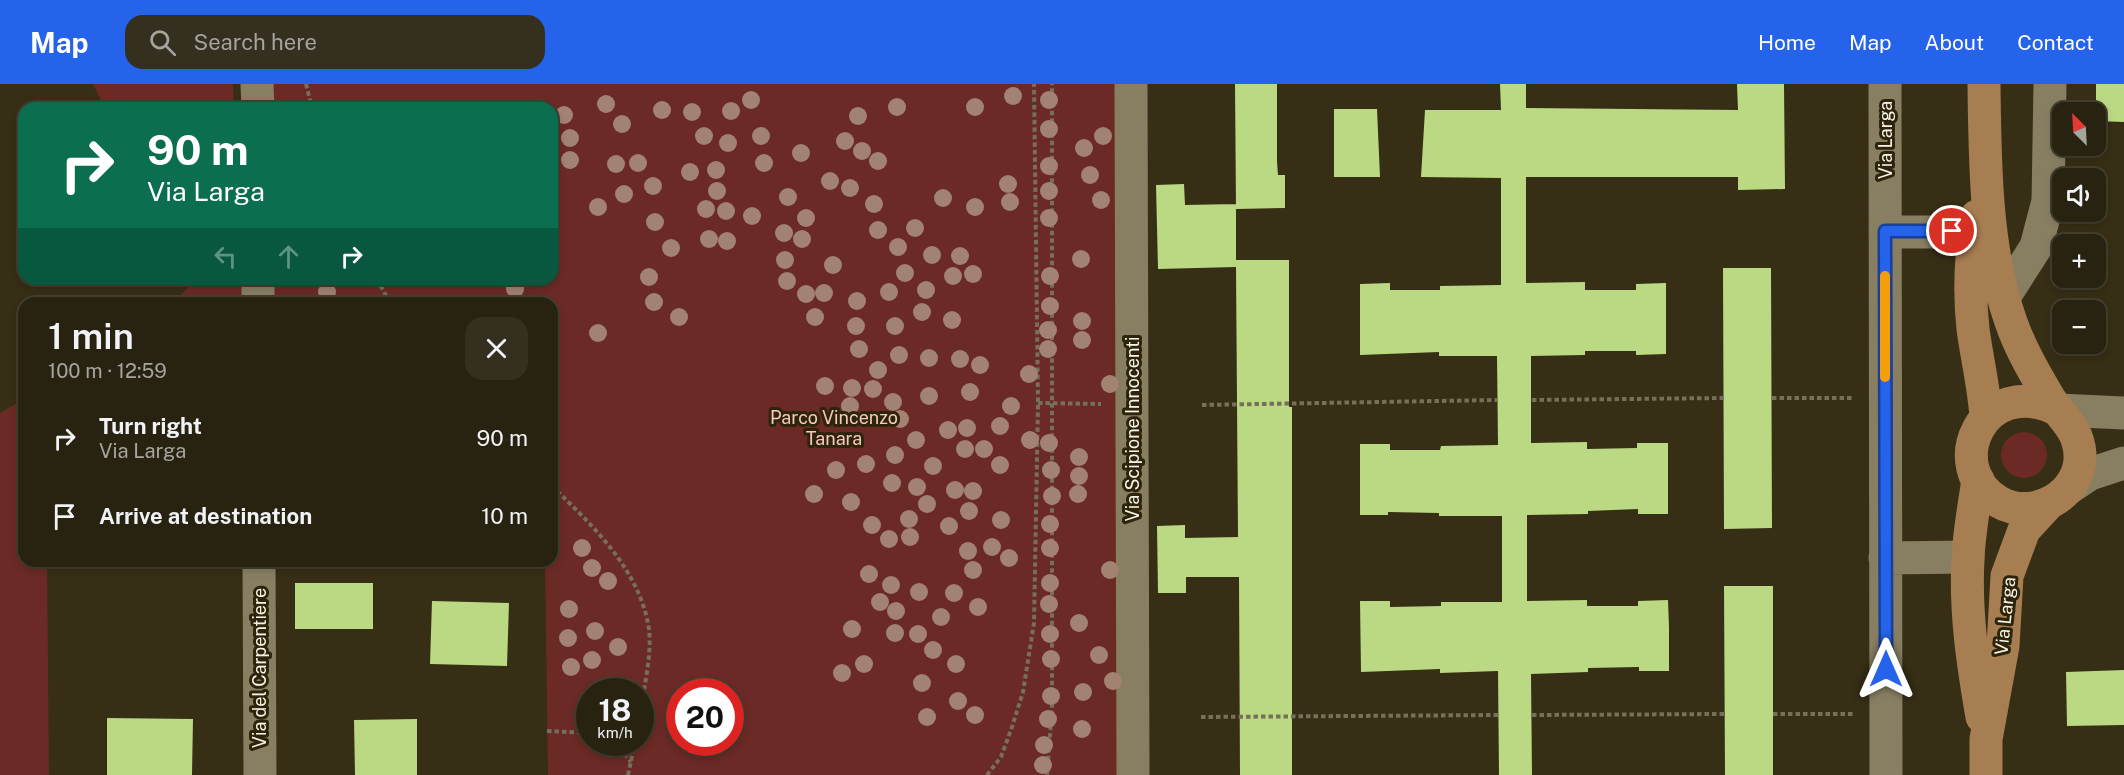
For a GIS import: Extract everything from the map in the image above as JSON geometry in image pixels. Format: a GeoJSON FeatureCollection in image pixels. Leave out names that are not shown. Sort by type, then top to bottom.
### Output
{"type":"FeatureCollection","features":[{"type":"Feature","properties":{"kind":"main road","name":"Via Larga"},"geometry":{"type":"LineString","coordinates":[[1984,84],[1985,170],[1997,268],[2004,297],[2023,351],[2058,410],[2070,423],[2078,439],[2080,456],[2077,473],[2059,496],[2024,530],[2007,576],[2003,645],[1986,739]]}},
{"type":"Feature","properties":{"kind":"main road","name":"Via Larga"},"geometry":{"type":"LineString","coordinates":[[1985,170],[1972,271],[1973,326],[1984,389],[1986,417],[1973,441],[1971,454],[1978,480],[1968,557],[1969,621],[1973,664],[1986,739],[1986,775]]}},
{"type":"Feature","properties":{"kind":"main road"},"geometry":{"type":"LineString","coordinates":[[1986,417],[1998,407],[2013,402],[2044,403],[2058,410]]}},
{"type":"Feature","properties":{"kind":"main road"},"geometry":{"type":"LineString","coordinates":[[1978,480],[1987,494],[2001,503],[2016,508],[2032,509],[2059,496]]}},
{"type":"Feature","properties":{"kind":"street"},"geometry":{"type":"LineString","coordinates":[[257,84],[258,102]]}},
{"type":"Feature","properties":{"kind":"street","name":"Via Scipione Innocenti"},"geometry":{"type":"LineString","coordinates":[[1131,84],[1132,775]]}},
{"type":"Feature","properties":{"kind":"street","name":"Via Larga"},"geometry":{"type":"LineString","coordinates":[[1885,84],[1886,775]]}},
{"type":"Feature","properties":{"kind":"street"},"geometry":{"type":"LineString","coordinates":[[2004,297],[2036,247],[2048,201],[2050,84]]}},
{"type":"Feature","properties":{"kind":"street"},"geometry":{"type":"LineString","coordinates":[[1885,231],[1976,232]]}},
{"type":"Feature","properties":{"kind":"street"},"geometry":{"type":"LineString","coordinates":[[2058,410],[2124,413]]}},
{"type":"Feature","properties":{"kind":"street"},"geometry":{"type":"LineString","coordinates":[[2059,496],[2090,474],[2124,463]]}},
{"type":"Feature","properties":{"kind":"street"},"geometry":{"type":"LineString","coordinates":[[1886,558],[1968,557]]}},
{"type":"Feature","properties":{"kind":"street","name":"Via del Carpentiere"},"geometry":{"type":"LineString","coordinates":[[259,567],[260,775]]}},
{"type":"Feature","properties":{"kind":"path"},"geometry":{"type":"LineString","coordinates":[[306,84],[310,102]]}},
{"type":"Feature","properties":{"kind":"path"},"geometry":{"type":"LineString","coordinates":[[987,775],[1001,758],[1023,692],[1034,623],[1038,403],[1034,84]]}},
{"type":"Feature","properties":{"kind":"path"},"geometry":{"type":"LineString","coordinates":[[1047,775],[1052,709],[1052,84]]}},
{"type":"Feature","properties":{"kind":"path"},"geometry":{"type":"LineString","coordinates":[[1532,400],[1724,398]]}},
{"type":"Feature","properties":{"kind":"path"},"geometry":{"type":"LineString","coordinates":[[1772,398],[1859,398]]}},
{"type":"Feature","properties":{"kind":"path"},"geometry":{"type":"LineString","coordinates":[[1202,405],[1497,400]]}},
{"type":"Feature","properties":{"kind":"path"},"geometry":{"type":"LineString","coordinates":[[1038,403],[1132,405]]}},
{"type":"Feature","properties":{"kind":"path"},"geometry":{"type":"LineString","coordinates":[[558,492],[616,555],[636,589],[649,631],[644,678]]}},
{"type":"Feature","properties":{"kind":"path"},"geometry":{"type":"LineString","coordinates":[[1532,715],[1724,714]]}},
{"type":"Feature","properties":{"kind":"path"},"geometry":{"type":"LineString","coordinates":[[1773,714],[1859,714]]}},
{"type":"Feature","properties":{"kind":"path"},"geometry":{"type":"LineString","coordinates":[[1201,717],[1499,715]]}},
{"type":"Feature","properties":{"kind":"path"},"geometry":{"type":"LineString","coordinates":[[548,730],[576,732]]}},
{"type":"Feature","properties":{"kind":"path"},"geometry":{"type":"LineString","coordinates":[[626,756],[631,762]]}},
{"type":"Feature","properties":{"kind":"path"},"geometry":{"type":"LineString","coordinates":[[628,775],[632,756]]}},
{"type":"Feature","properties":{"kind":"green space"},"geometry":{"type":"Polygon","coordinates":[[[93,84],[233,84],[234,102],[102,102],[93,84]]]}},
{"type":"Feature","properties":{"kind":"green space","name":"Parco Vincenzo Tanara"},"geometry":{"type":"Polygon","coordinates":[[[271,84],[1115,84],[1117,775],[548,775],[545,567],[558,567],[558,297],[272,297],[272,285],[558,285],[558,102],[270,102],[271,84]]]}},
{"type":"Feature","properties":{"kind":"green space"},"geometry":{"type":"Polygon","coordinates":[[[191,285],[243,285],[243,297],[178,297],[191,285]]]}},
{"type":"Feature","properties":{"kind":"green space"},"geometry":{"type":"Polygon","coordinates":[[[18,402],[18,567],[47,567],[49,775],[0,775],[0,413],[18,402]]]}},
{"type":"Feature","properties":{"kind":"green space"},"geometry":{"type":"Polygon","coordinates":[[[2024,432],[2040,439],[2047,455],[2040,471],[2024,478],[2008,471],[2001,455],[2008,439],[2024,432]]]}},
{"type":"Feature","properties":{"kind":"building"},"geometry":{"type":"Polygon","coordinates":[[[1235,84],[1277,84],[1277,162],[1278,175],[1285,175],[1285,208],[1236,209],[1235,84]]]}},
{"type":"Feature","properties":{"kind":"building"},"geometry":{"type":"Polygon","coordinates":[[[1500,84],[1526,84],[1526,108],[1738,110],[1737,84],[1784,84],[1785,189],[1738,190],[1738,177],[1526,177],[1526,283],[1585,282],[1585,290],[1636,290],[1636,284],[1666,283],[1666,354],[1636,355],[1636,351],[1585,351],[1585,355],[1531,356],[1531,443],[1587,442],[1587,449],[1637,448],[1637,443],[1668,443],[1668,514],[1638,514],[1638,509],[1588,511],[1588,514],[1527,515],[1527,601],[1587,600],[1587,606],[1638,606],[1638,601],[1668,600],[1669,627],[1669,671],[1639,671],[1639,667],[1588,668],[1588,672],[1531,674],[1532,775],[1499,775],[1498,671],[1440,673],[1440,669],[1361,672],[1360,601],[1390,601],[1390,607],[1441,606],[1441,602],[1502,602],[1502,516],[1439,516],[1439,513],[1388,512],[1388,515],[1360,515],[1360,444],[1390,444],[1390,450],[1440,450],[1441,446],[1498,445],[1497,356],[1439,356],[1439,352],[1360,355],[1360,284],[1390,283],[1390,290],[1440,290],[1440,286],[1501,285],[1501,178],[1421,177],[1425,110],[1501,110],[1500,84]]]}},
{"type":"Feature","properties":{"kind":"building"},"geometry":{"type":"Polygon","coordinates":[[[2096,84],[2124,84],[2124,122],[2106,121],[2106,102],[2096,102],[2096,84]]]}},
{"type":"Feature","properties":{"kind":"building"},"geometry":{"type":"Polygon","coordinates":[[[1334,109],[1377,109],[1380,177],[1334,177],[1334,109]]]}},
{"type":"Feature","properties":{"kind":"building"},"geometry":{"type":"Polygon","coordinates":[[[1184,184],[1185,205],[1236,204],[1236,260],[1289,260],[1289,407],[1292,407],[1292,775],[1240,775],[1239,577],[1186,577],[1186,593],[1158,593],[1157,526],[1185,525],[1185,538],[1238,537],[1236,267],[1158,269],[1156,185],[1184,184]]]}},
{"type":"Feature","properties":{"kind":"building"},"geometry":{"type":"Polygon","coordinates":[[[1723,268],[1771,268],[1772,528],[1724,529],[1723,268]]]}},
{"type":"Feature","properties":{"kind":"building"},"geometry":{"type":"Polygon","coordinates":[[[295,583],[373,583],[373,629],[295,629],[295,583]]]}},
{"type":"Feature","properties":{"kind":"building"},"geometry":{"type":"Polygon","coordinates":[[[1724,586],[1773,586],[1773,775],[1725,775],[1724,586]]]}},
{"type":"Feature","properties":{"kind":"building"},"geometry":{"type":"Polygon","coordinates":[[[432,601],[509,603],[507,666],[430,664],[432,601]]]}},
{"type":"Feature","properties":{"kind":"building"},"geometry":{"type":"Polygon","coordinates":[[[2124,670],[2124,725],[2067,726],[2066,672],[2124,670]]]}},
{"type":"Feature","properties":{"kind":"building"},"geometry":{"type":"Polygon","coordinates":[[[107,718],[193,719],[192,775],[107,775],[107,718]]]}},
{"type":"Feature","properties":{"kind":"building"},"geometry":{"type":"Polygon","coordinates":[[[417,719],[417,775],[355,775],[354,720],[417,719]]]}},
{"type":"Feature","properties":{"kind":"slow traffic"},"geometry":{"type":"LineString","coordinates":[[1885,276],[1885,377]]}},
{"type":"Feature","properties":{"kind":"route"},"geometry":{"type":"LineString","coordinates":[[1886,669],[1885,231],[1952,231]]}}]}
